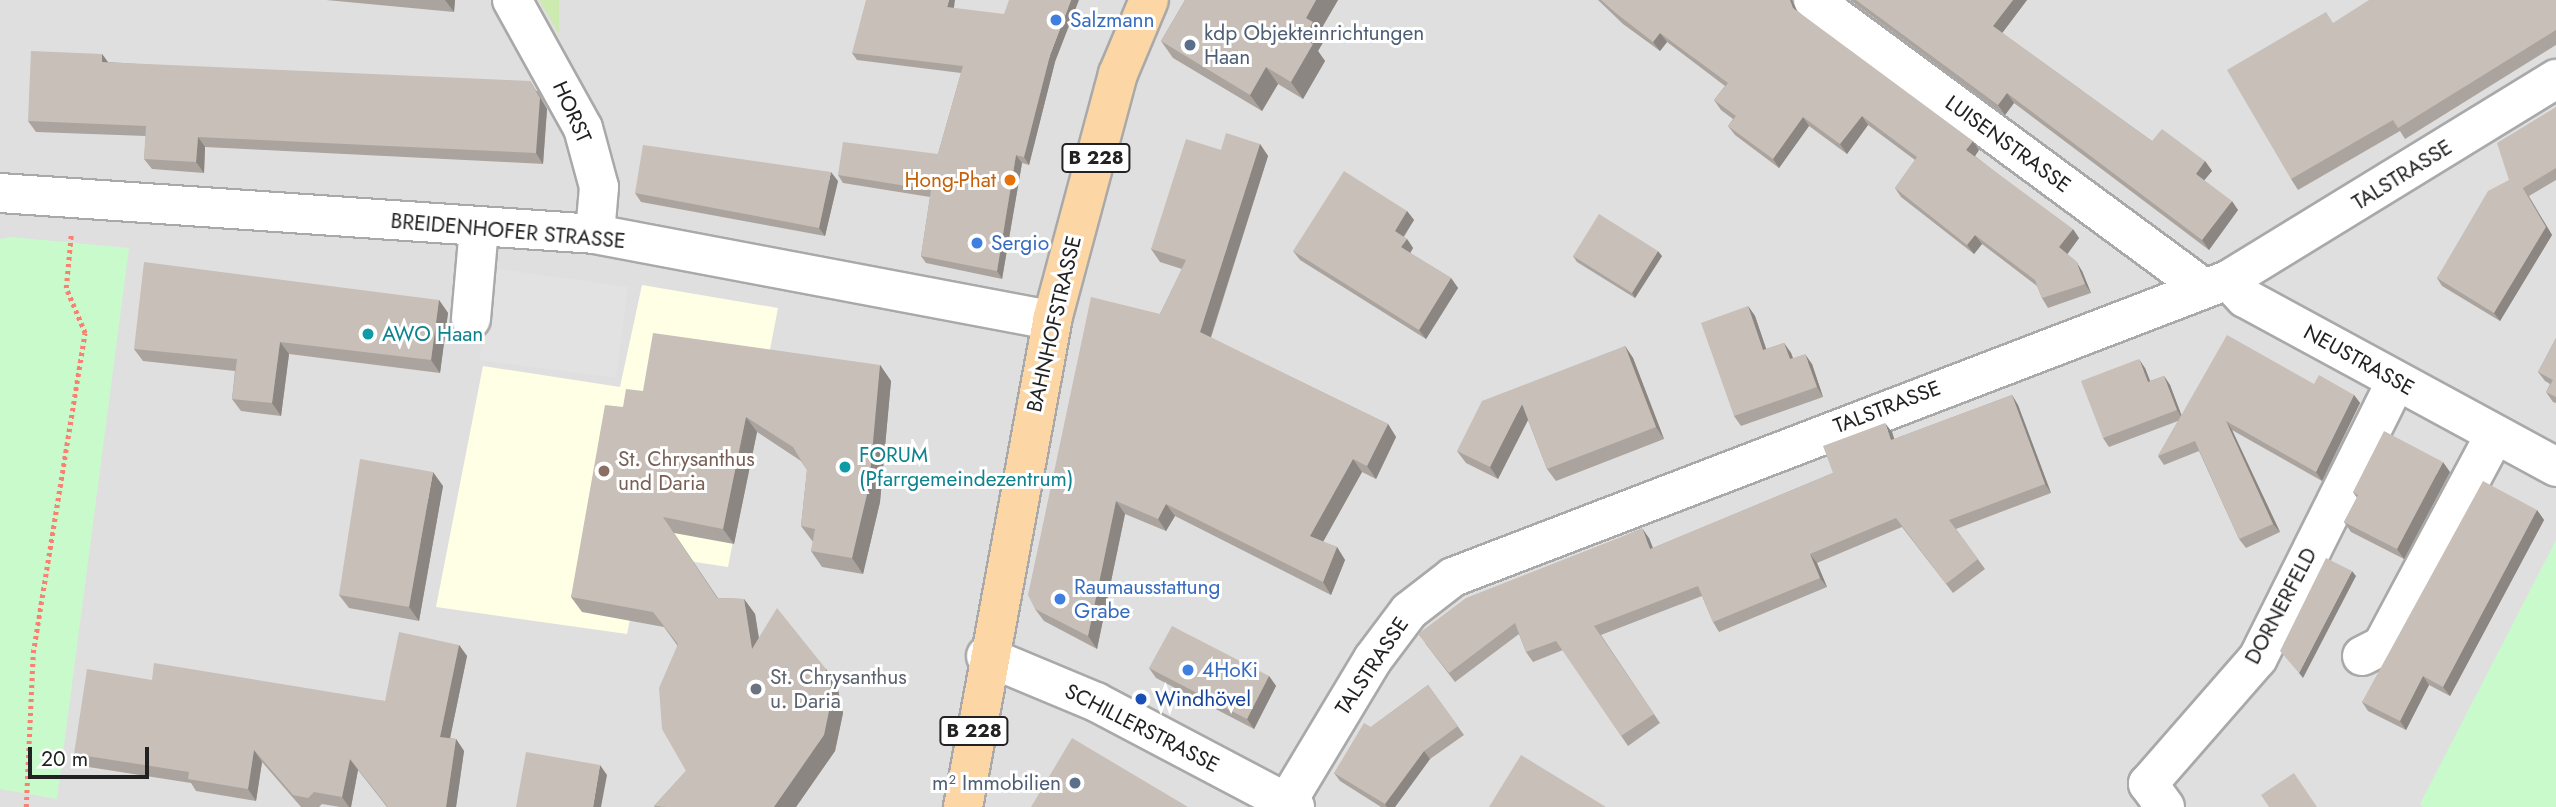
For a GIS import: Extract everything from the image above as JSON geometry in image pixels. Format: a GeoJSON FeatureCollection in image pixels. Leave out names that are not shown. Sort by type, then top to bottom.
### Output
{"type":"FeatureCollection","features":[{"type":"Feature","properties":{"kind":"main road","name":"BAHNHOFSTRASSE"},"geometry":{"type":"LineString","coordinates":[[986,656],[1052,320],[1118,74],[1149,0]]}},
{"type":"Feature","properties":{"kind":"main road","name":"B 228"},"geometry":{"type":"LineString","coordinates":[[963,807],[986,656]]}},
{"type":"Feature","properties":{"kind":"street","name":"HORST"},"geometry":{"type":"LineString","coordinates":[[512,0],[583,128],[599,187],[595,234]]}},
{"type":"Feature","properties":{"kind":"street","name":"LUISENSTRASSE"},"geometry":{"type":"LineString","coordinates":[[1813,0],[2216,284]]}},
{"type":"Feature","properties":{"kind":"street","name":"TALSTRASSE"},"geometry":{"type":"LineString","coordinates":[[1291,804],[1381,649],[1409,611],[1453,577],[2216,284],[2556,79]]}},
{"type":"Feature","properties":{"kind":"street","name":"BREIDENHOFER STRASSE"},"geometry":{"type":"LineString","coordinates":[[0,193],[595,234],[1052,320]]}},
{"type":"Feature","properties":{"kind":"street"},"geometry":{"type":"LineString","coordinates":[[471,319],[479,227]]}},
{"type":"Feature","properties":{"kind":"street","name":"NEUSTRASSE"},"geometry":{"type":"LineString","coordinates":[[2216,284],[2556,467]]}},
{"type":"Feature","properties":{"kind":"street","name":"DORNERFELD"},"geometry":{"type":"LineString","coordinates":[[2165,807],[2148,784],[2258,658],[2396,381]]}},
{"type":"Feature","properties":{"kind":"street"},"geometry":{"type":"LineString","coordinates":[[2362,656],[2382,646],[2494,434]]}},
{"type":"Feature","properties":{"kind":"street","name":"SCHILLERSTRASSE"},"geometry":{"type":"LineString","coordinates":[[986,656],[1096,702],[1291,804]]}},
{"type":"Feature","properties":{"kind":"path"},"geometry":{"type":"LineString","coordinates":[[26,807],[33,653],[85,333],[66,288],[74,199]]}},
{"type":"Feature","properties":{"kind":"shaded area"},"geometry":{"type":"Polygon","coordinates":[[[0,0],[2556,0],[2556,807],[0,807],[0,0]]]}},
{"type":"Feature","properties":{"kind":"shaded area"},"geometry":{"type":"Polygon","coordinates":[[[491,268],[628,287],[616,378],[479,360],[491,268]]]}},
{"type":"Feature","properties":{"kind":"shaded area","name":"St. Chrysanthus und Daria"},"geometry":{"type":"Polygon","coordinates":[[[642,285],[778,308],[728,567],[643,554],[627,634],[436,607],[483,366],[620,387],[642,285]]]}},
{"type":"Feature","properties":{"kind":"green space"},"geometry":{"type":"Polygon","coordinates":[[[539,0],[559,0],[559,34],[539,0]]]}},
{"type":"Feature","properties":{"kind":"green space"},"geometry":{"type":"Polygon","coordinates":[[[11,237],[129,248],[57,799],[0,789],[0,239],[11,237]]]}},
{"type":"Feature","properties":{"kind":"green space"},"geometry":{"type":"Polygon","coordinates":[[[2556,540],[2556,807],[2423,807],[2420,804],[2556,540]]]}},
{"type":"Feature","properties":{"kind":"building"},"geometry":{"type":"Polygon","coordinates":[[[866,0],[949,0],[947,7],[1004,14],[1009,0],[1071,0],[1050,55],[1024,157],[1016,155],[997,271],[921,256],[931,190],[838,175],[843,142],[938,154],[963,66],[852,53],[866,0]]]}},
{"type":"Feature","properties":{"kind":"building"},"geometry":{"type":"Polygon","coordinates":[[[1185,0],[1316,0],[1306,18],[1313,22],[1304,39],[1313,44],[1291,82],[1266,67],[1250,95],[1161,41],[1185,0]]]}},
{"type":"Feature","properties":{"kind":"building"},"geometry":{"type":"Polygon","coordinates":[[[1601,0],[1790,0],[1793,8],[1973,141],[1966,150],[2073,229],[2059,247],[2076,261],[2085,284],[2042,298],[2035,280],[1975,235],[1967,245],[1895,188],[1917,157],[1862,116],[1840,144],[1803,117],[1773,159],[1728,126],[1736,116],[1714,100],[1728,83],[1660,33],[1653,42],[1601,0]]]}},
{"type":"Feature","properties":{"kind":"building"},"geometry":{"type":"Polygon","coordinates":[[[1856,0],[2013,0],[1993,26],[2152,141],[2162,129],[2205,161],[2196,174],[2232,201],[2202,240],[2007,93],[1998,105],[1856,0]]]}},
{"type":"Feature","properties":{"kind":"building"},"geometry":{"type":"Polygon","coordinates":[[[2369,0],[2556,0],[2556,30],[2398,128],[2393,120],[2291,179],[2227,70],[2326,12],[2333,23],[2369,0]]]}},
{"type":"Feature","properties":{"kind":"building"},"geometry":{"type":"Polygon","coordinates":[[[31,51],[102,54],[102,62],[530,81],[540,98],[536,153],[198,137],[196,162],[144,159],[146,126],[28,121],[31,51]]]}},
{"type":"Feature","properties":{"kind":"building"},"geometry":{"type":"Polygon","coordinates":[[[2556,107],[2556,168],[2523,188],[2546,227],[2494,313],[2437,278],[2488,191],[2509,180],[2497,143],[2556,107]]]}},
{"type":"Feature","properties":{"kind":"building"},"geometry":{"type":"Polygon","coordinates":[[[1226,133],[1260,144],[1200,332],[1388,424],[1367,466],[1353,459],[1310,536],[1337,547],[1323,582],[1166,504],[1158,519],[1116,501],[1088,636],[1035,609],[1028,595],[1091,297],[1160,314],[1186,260],[1151,249],[1186,139],[1221,150],[1226,133]]]}},
{"type":"Feature","properties":{"kind":"building"},"geometry":{"type":"Polygon","coordinates":[[[643,145],[831,172],[819,228],[635,193],[643,145]]]}},
{"type":"Feature","properties":{"kind":"building"},"geometry":{"type":"Polygon","coordinates":[[[1344,171],[1407,211],[1395,231],[1407,239],[1401,247],[1451,278],[1419,330],[1293,251],[1344,171]]]}},
{"type":"Feature","properties":{"kind":"building"},"geometry":{"type":"Polygon","coordinates":[[[1599,214],[1658,251],[1632,293],[1573,256],[1599,214]]]}},
{"type":"Feature","properties":{"kind":"building"},"geometry":{"type":"Polygon","coordinates":[[[144,262],[439,300],[431,360],[280,342],[272,403],[232,399],[237,359],[134,349],[144,262]]]}},
{"type":"Feature","properties":{"kind":"building"},"geometry":{"type":"Polygon","coordinates":[[[1748,306],[1763,350],[1784,343],[1790,359],[1805,354],[1817,387],[1734,416],[1701,323],[1748,306]]]}},
{"type":"Feature","properties":{"kind":"building"},"geometry":{"type":"Polygon","coordinates":[[[653,333],[880,365],[869,486],[852,558],[811,551],[815,529],[801,526],[807,470],[793,447],[746,417],[723,529],[663,517],[717,598],[744,599],[752,649],[777,608],[826,669],[832,697],[824,735],[774,807],[654,806],[686,771],[662,729],[659,688],[678,644],[653,612],[571,597],[605,405],[623,407],[626,389],[643,391],[653,333]]]}},
{"type":"Feature","properties":{"kind":"building"},"geometry":{"type":"Polygon","coordinates":[[[2227,335],[2314,384],[2319,375],[2354,395],[2316,472],[2226,421],[2273,524],[2239,539],[2195,441],[2158,456],[2227,335]]]}},
{"type":"Feature","properties":{"kind":"building"},"geometry":{"type":"Polygon","coordinates":[[[2556,338],[2556,397],[2546,392],[2553,380],[2538,372],[2556,338]]]}},
{"type":"Feature","properties":{"kind":"building"},"geometry":{"type":"Polygon","coordinates":[[[1625,346],[1656,427],[1547,469],[1522,404],[1490,467],[1457,451],[1482,401],[1625,346]]]}},
{"type":"Feature","properties":{"kind":"building"},"geometry":{"type":"Polygon","coordinates":[[[2139,359],[2148,382],[2164,376],[2177,410],[2103,438],[2081,381],[2139,359]]]}},
{"type":"Feature","properties":{"kind":"building"},"geometry":{"type":"Polygon","coordinates":[[[2012,395],[2045,484],[1949,520],[1978,559],[1946,584],[1896,518],[1810,554],[1820,578],[1713,622],[1698,586],[1594,626],[1654,714],[1621,736],[1556,641],[1526,652],[1515,623],[1449,673],[1418,634],[1466,598],[1642,528],[1650,549],[1833,473],[1823,446],[1885,423],[1891,440],[2012,395]]]}},
{"type":"Feature","properties":{"kind":"building"},"geometry":{"type":"Polygon","coordinates":[[[2384,431],[2443,462],[2397,549],[2344,522],[2358,495],[2353,492],[2384,431]]]}},
{"type":"Feature","properties":{"kind":"building"},"geometry":{"type":"Polygon","coordinates":[[[360,459],[433,472],[409,607],[339,595],[360,459]]]}},
{"type":"Feature","properties":{"kind":"building"},"geometry":{"type":"Polygon","coordinates":[[[2483,481],[2537,510],[2443,687],[2423,676],[2400,721],[2362,702],[2483,481]]]}},
{"type":"Feature","properties":{"kind":"building"},"geometry":{"type":"Polygon","coordinates":[[[2326,558],[2352,571],[2299,673],[2280,651],[2326,558]]]}},
{"type":"Feature","properties":{"kind":"building"},"geometry":{"type":"Polygon","coordinates":[[[1172,626],[1269,676],[1247,719],[1149,668],[1172,626]]]}},
{"type":"Feature","properties":{"kind":"building"},"geometry":{"type":"Polygon","coordinates":[[[399,632],[459,645],[440,737],[456,739],[446,807],[388,807],[350,759],[342,797],[314,792],[308,798],[293,795],[254,750],[248,789],[188,779],[189,772],[74,754],[87,669],[152,680],[154,663],[385,701],[399,632]]]}},
{"type":"Feature","properties":{"kind":"building"},"geometry":{"type":"Polygon","coordinates":[[[1428,685],[1458,726],[1424,751],[1385,804],[1334,773],[1364,723],[1371,727],[1428,685]]]}},
{"type":"Feature","properties":{"kind":"building"},"geometry":{"type":"Polygon","coordinates":[[[1072,738],[1188,807],[1031,807],[1072,738]]]}},
{"type":"Feature","properties":{"kind":"building"},"geometry":{"type":"Polygon","coordinates":[[[526,752],[600,765],[593,807],[516,807],[526,752]]]}},
{"type":"Feature","properties":{"kind":"building"},"geometry":{"type":"Polygon","coordinates":[[[1521,755],[1606,807],[1489,807],[1521,755]]]}},
{"type":"Feature","properties":{"kind":"building"},"geometry":{"type":"Polygon","coordinates":[[[2294,773],[2317,807],[2269,807],[2261,795],[2294,773]]]}},
{"type":"Feature","properties":{"kind":"place","name":"Salzmann"},"geometry":{"type":"Point","coordinates":[1056,20]}},
{"type":"Feature","properties":{"kind":"place","name":"kdp Objekteinrichtungen Haan"},"geometry":{"type":"Point","coordinates":[1190,45]}},
{"type":"Feature","properties":{"kind":"place","name":"Hong-Phat"},"geometry":{"type":"Point","coordinates":[1010,180]}},
{"type":"Feature","properties":{"kind":"place","name":"Sergio"},"geometry":{"type":"Point","coordinates":[977,243]}},
{"type":"Feature","properties":{"kind":"place","name":"AWO Haan"},"geometry":{"type":"Point","coordinates":[368,334]}},
{"type":"Feature","properties":{"kind":"place","name":"FORUM (Pfarrgemeindezentrum)"},"geometry":{"type":"Point","coordinates":[845,467]}},
{"type":"Feature","properties":{"kind":"place","name":"St. Chrysanthus und Daria"},"geometry":{"type":"Point","coordinates":[604,471]}},
{"type":"Feature","properties":{"kind":"place","name":"Raumausstattung Grabe"},"geometry":{"type":"Point","coordinates":[1060,599]}},
{"type":"Feature","properties":{"kind":"place","name":"4HoKi"},"geometry":{"type":"Point","coordinates":[1188,670]}},
{"type":"Feature","properties":{"kind":"place","name":"St. Chrysanthus u. Daria"},"geometry":{"type":"Point","coordinates":[756,689]}},
{"type":"Feature","properties":{"kind":"place","name":"Windhövel"},"geometry":{"type":"Point","coordinates":[1141,699]}},
{"type":"Feature","properties":{"kind":"place","name":"m² Immobilien"},"geometry":{"type":"Point","coordinates":[1075,783]}}]}
